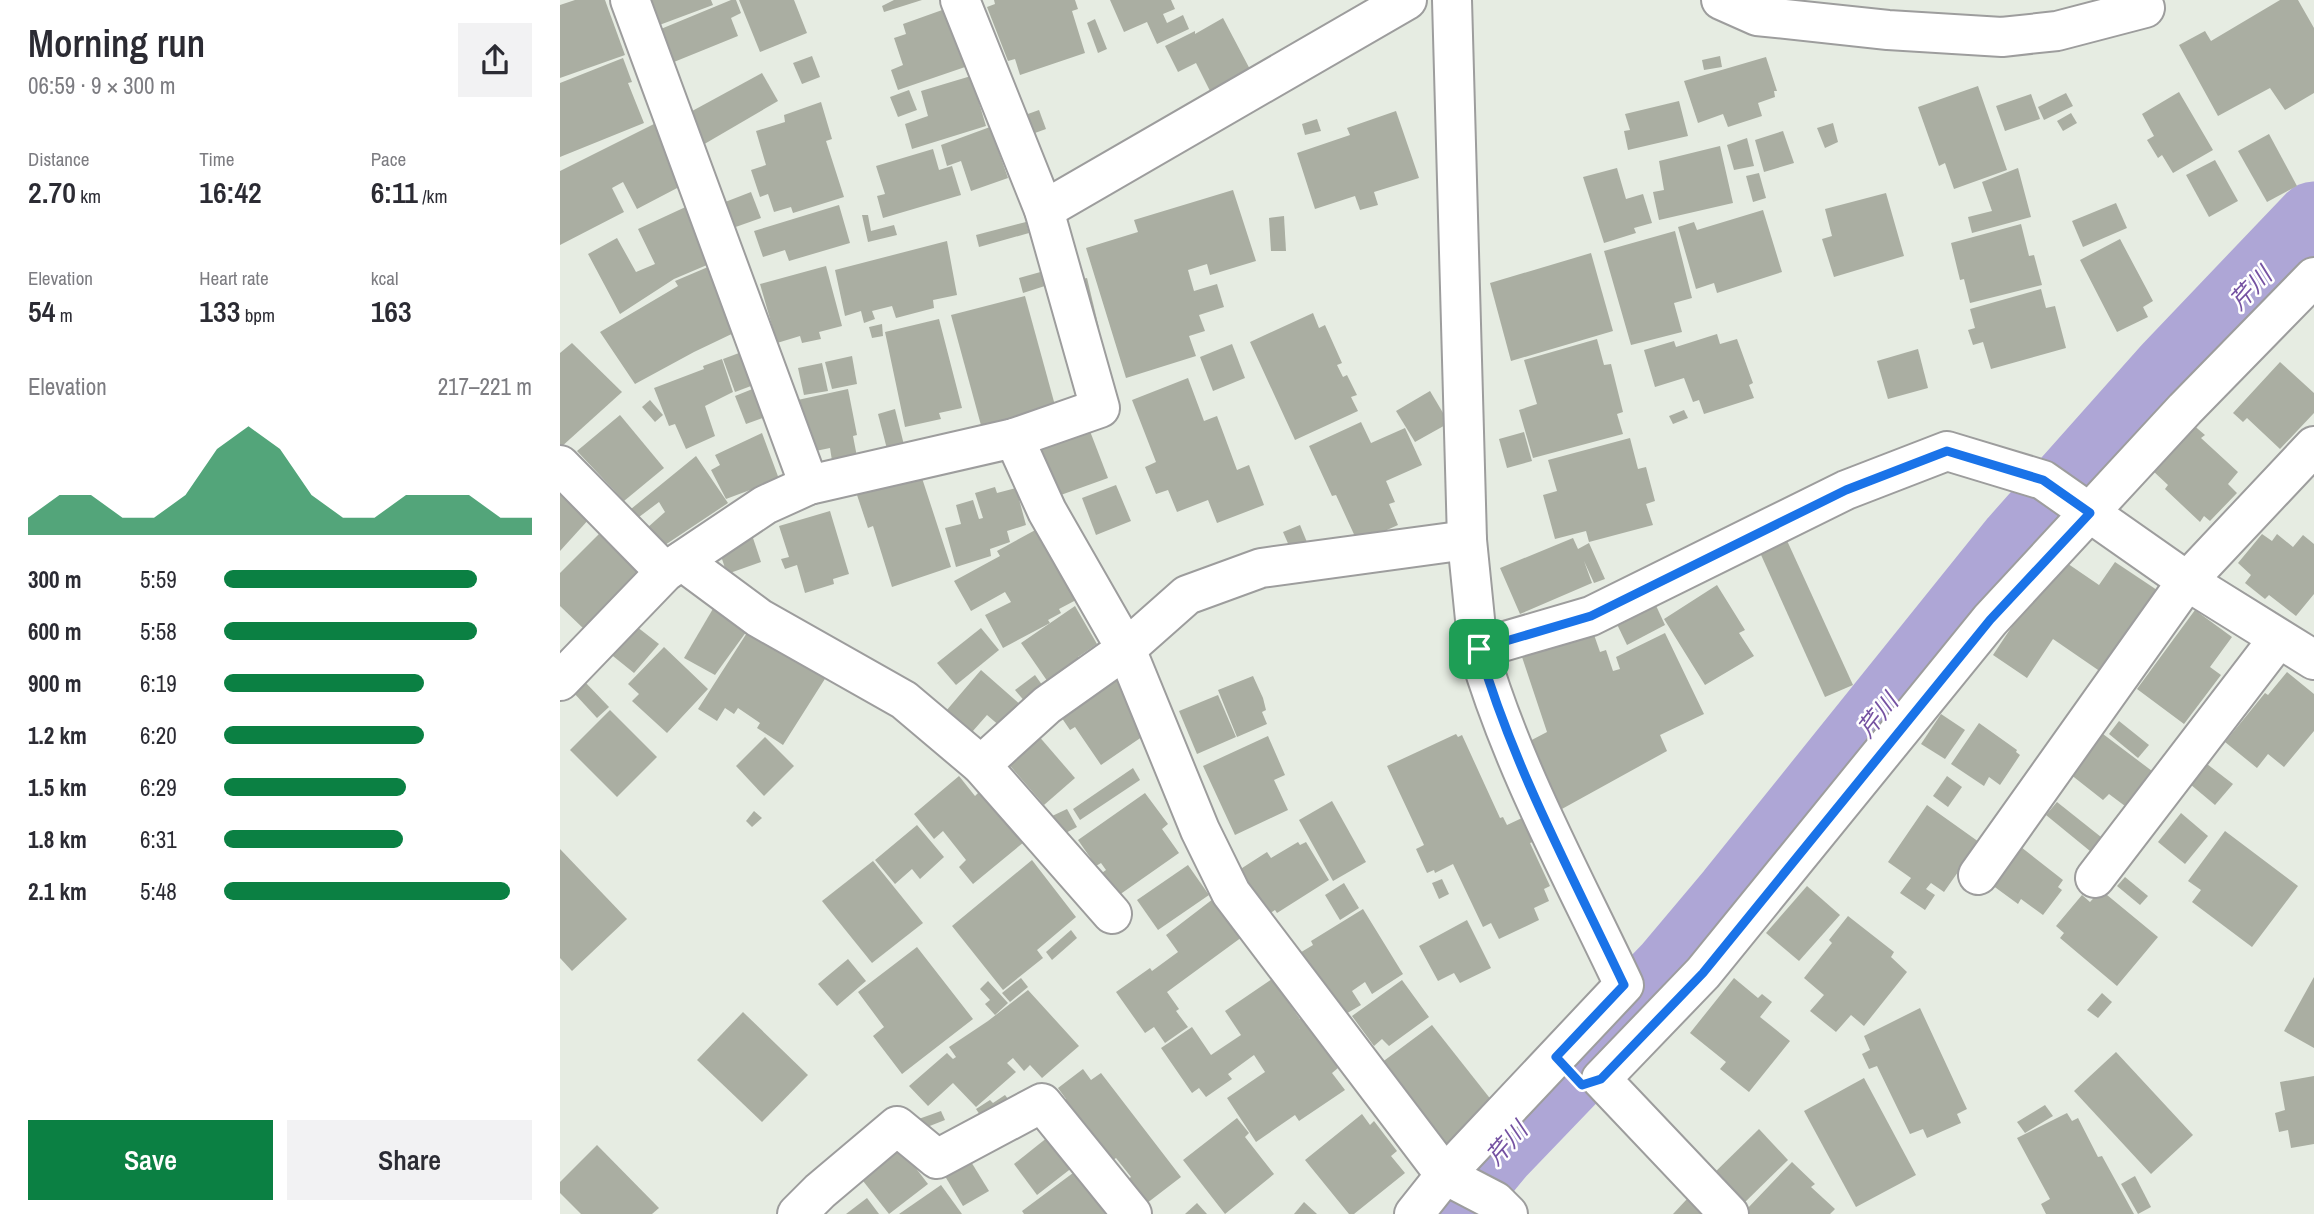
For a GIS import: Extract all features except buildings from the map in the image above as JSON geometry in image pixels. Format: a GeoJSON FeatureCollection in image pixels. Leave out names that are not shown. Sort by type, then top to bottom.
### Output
{"type":"FeatureCollection","features":[{"type":"Feature","properties":{"kind":"street"},"geometry":{"type":"LineString","coordinates":[[630,0],[810,485]]}},
{"type":"Feature","properties":{"kind":"street"},"geometry":{"type":"LineString","coordinates":[[560,681],[674,566],[765,505],[810,485],[1014,438],[1100,408],[1044,210],[960,0]]}},
{"type":"Feature","properties":{"kind":"street"},"geometry":{"type":"LineString","coordinates":[[1044,210],[1407,0]]}},
{"type":"Feature","properties":{"kind":"street"},"geometry":{"type":"LineString","coordinates":[[1414,1214],[1445,1175],[1624,985],[1493,700],[1479,649],[1467,540],[1452,0]]}},
{"type":"Feature","properties":{"kind":"street"},"geometry":{"type":"LineString","coordinates":[[1721,0],[1756,16],[1888,30],[2002,37],[2057,32],[2145,8]]}},
{"type":"Feature","properties":{"kind":"street"},"geometry":{"type":"LineString","coordinates":[[1592,1082],[1703,973],[1990,620],[2185,409],[2314,277]]}},
{"type":"Feature","properties":{"kind":"street"},"geometry":{"type":"LineString","coordinates":[[1014,438],[1047,511],[1126,649],[1200,830],[1231,893],[1445,1175],[1501,1208]]}},
{"type":"Feature","properties":{"kind":"street"},"geometry":{"type":"LineString","coordinates":[[1978,875],[2187,581],[2314,446]]}},
{"type":"Feature","properties":{"kind":"street"},"geometry":{"type":"LineString","coordinates":[[1479,649],[1591,616],[1846,490],[1947,451],[2043,480],[2187,581],[2300,644],[2095,878]]}},
{"type":"Feature","properties":{"kind":"street"},"geometry":{"type":"LineString","coordinates":[[560,465],[674,566],[759,618],[904,700],[981,765],[1112,914]]}},
{"type":"Feature","properties":{"kind":"street"},"geometry":{"type":"LineString","coordinates":[[981,765],[1047,705],[1126,649],[1187,595],[1261,568],[1467,540]]}},
{"type":"Feature","properties":{"kind":"street"},"geometry":{"type":"LineString","coordinates":[[1556,1057],[1592,1082],[1729,1214]]}},
{"type":"Feature","properties":{"kind":"street"},"geometry":{"type":"LineString","coordinates":[[797,1214],[897,1126],[937,1159],[1042,1103],[1132,1214]]}},
{"type":"Feature","properties":{"kind":"waterway","name":"芹川"},"geometry":{"type":"LineString","coordinates":[[1445,1214],[1498,1150],[1670,971],[2018,542],[2170,371],[2314,220]]}},
{"type":"Feature","properties":{"kind":"route"},"geometry":{"type":"LineString","coordinates":[[1947,451],[2043,480],[2090,513],[1990,620],[1703,973],[1601,1079],[1582,1085],[1556,1057],[1624,985],[1493,700],[1479,649],[1591,616],[1846,490],[1947,451]]}}]}
